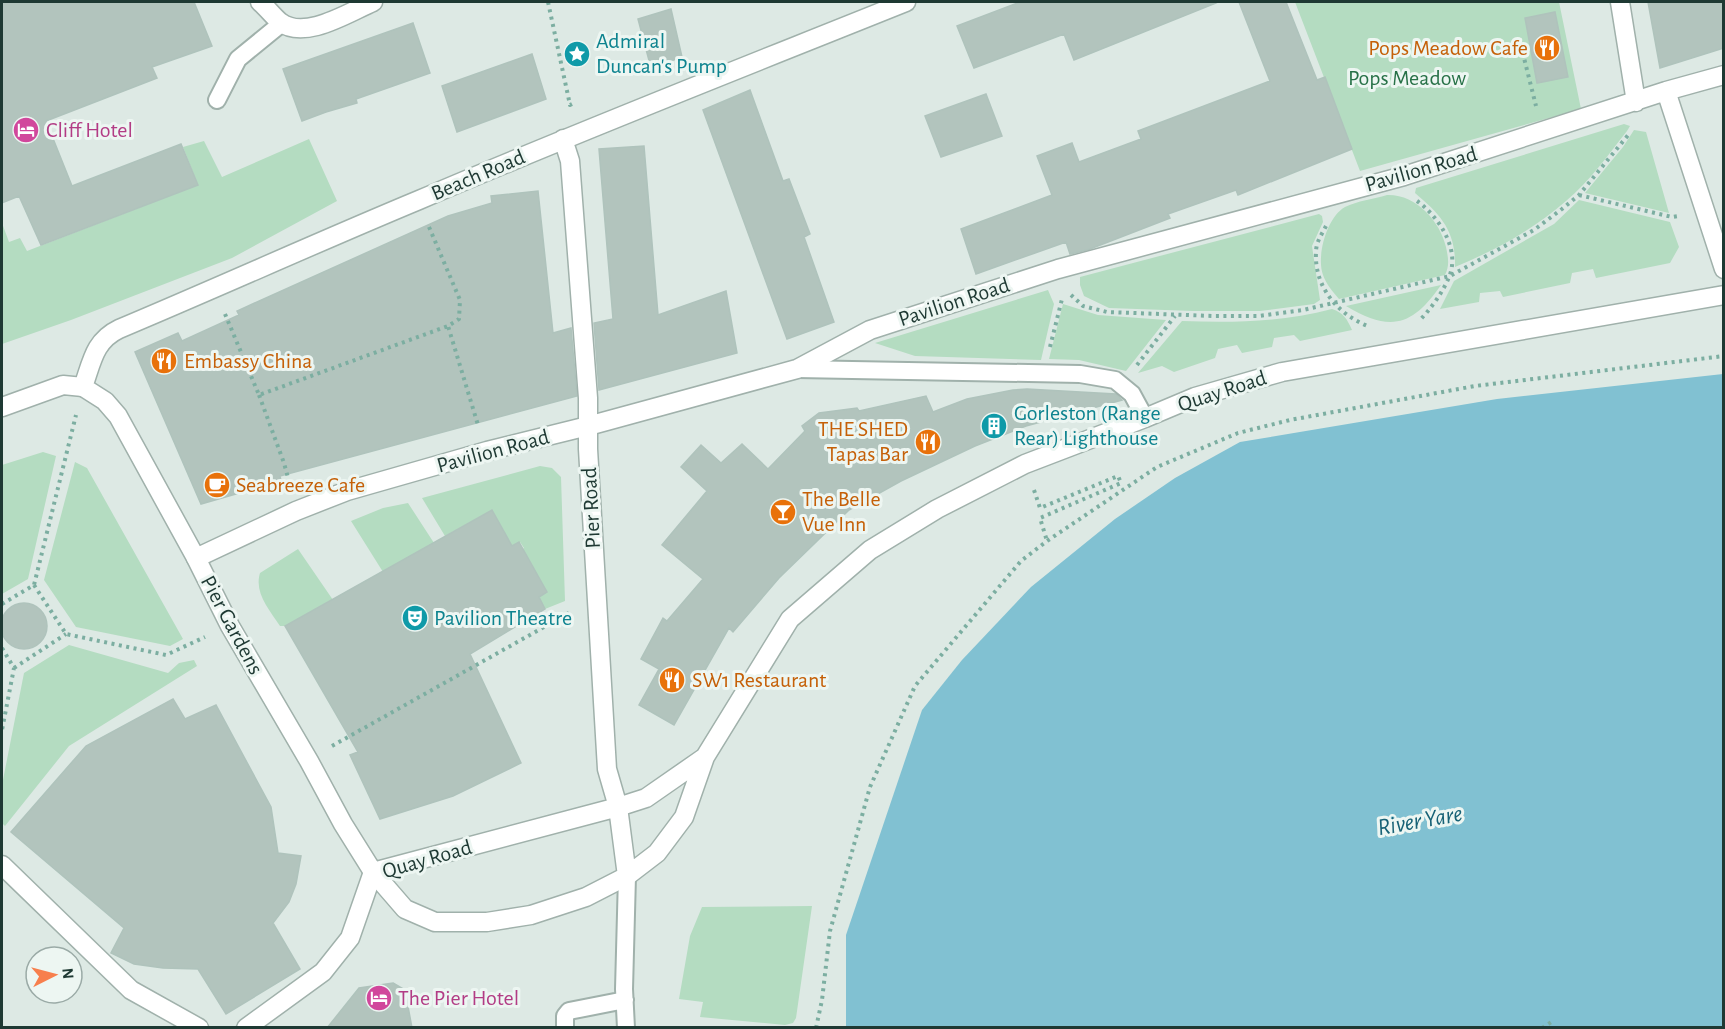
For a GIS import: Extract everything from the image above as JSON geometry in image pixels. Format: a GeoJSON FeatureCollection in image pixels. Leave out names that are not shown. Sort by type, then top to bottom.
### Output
{"type":"FeatureCollection","features":[{"type":"Feature","properties":{"kind":"street"},"geometry":{"type":"LineString","coordinates":[[260,2],[282,23],[300,30],[320,26],[373,2]]}},
{"type":"Feature","properties":{"kind":"street","name":"Beach Road"},"geometry":{"type":"LineString","coordinates":[[83,387],[99,342],[108,333],[214,290],[563,139],[906,2]]}},
{"type":"Feature","properties":{"kind":"street"},"geometry":{"type":"LineString","coordinates":[[1620,2],[1636,102]]}},
{"type":"Feature","properties":{"kind":"street","name":"Pavilion Road"},"geometry":{"type":"LineString","coordinates":[[196,558],[296,511],[347,491],[487,451],[797,369],[870,330],[1058,269],[1404,176],[1666,91],[1724,75]]}},
{"type":"Feature","properties":{"kind":"street"},"geometry":{"type":"LineString","coordinates":[[1666,91],[1724,269]]}},
{"type":"Feature","properties":{"kind":"street","name":"Pier Road"},"geometry":{"type":"LineString","coordinates":[[563,139],[570,161],[588,398],[596,597],[607,769],[618,807],[627,876]]}},
{"type":"Feature","properties":{"kind":"street","name":"Quay Road"},"geometry":{"type":"LineString","coordinates":[[705,758],[646,798],[373,872],[405,909],[435,922],[487,921],[531,915],[586,897],[627,876],[657,853],[684,817],[705,758],[790,619],[870,550],[936,509],[1025,464],[1195,397],[1282,372],[1724,295]]}},
{"type":"Feature","properties":{"kind":"street"},"geometry":{"type":"LineString","coordinates":[[2,406],[63,385],[83,387]]}},
{"type":"Feature","properties":{"kind":"street","name":"Pier Gardens"},"geometry":{"type":"LineString","coordinates":[[83,387],[105,401],[118,416],[196,558],[230,626],[343,824],[373,872]]}},
{"type":"Feature","properties":{"kind":"street"},"geometry":{"type":"LineString","coordinates":[[2,865],[131,990],[199,1028]]}},
{"type":"Feature","properties":{"kind":"street"},"geometry":{"type":"LineString","coordinates":[[246,1028],[323,972],[350,938],[373,872]]}},
{"type":"Feature","properties":{"kind":"lane"},"geometry":{"type":"LineString","coordinates":[[217,100],[238,59],[282,23]]}},
{"type":"Feature","properties":{"kind":"lane"},"geometry":{"type":"LineString","coordinates":[[797,369],[1080,374],[1115,380],[1132,394],[1145,418]]}},
{"type":"Feature","properties":{"kind":"lane"},"geometry":{"type":"LineString","coordinates":[[626,1028],[627,876]]}},
{"type":"Feature","properties":{"kind":"lane"},"geometry":{"type":"LineString","coordinates":[[565,1028],[565,1016],[568,1011],[625,1000]]}},
{"type":"Feature","properties":{"kind":"path"},"geometry":{"type":"LineString","coordinates":[[548,2],[570,105]]}},
{"type":"Feature","properties":{"kind":"path"},"geometry":{"type":"LineString","coordinates":[[1519,38],[1539,121],[1539,133]]}},
{"type":"Feature","properties":{"kind":"path"},"geometry":{"type":"LineString","coordinates":[[1058,269],[1065,290],[1083,306],[1107,312],[1175,315],[1259,316],[1303,310],[1450,276],[1534,230],[1579,195],[1634,127],[1636,102]]}},
{"type":"Feature","properties":{"kind":"path"},"geometry":{"type":"LineString","coordinates":[[1404,176],[1408,195],[1427,208],[1446,233],[1452,264],[1450,276],[1419,322]]}},
{"type":"Feature","properties":{"kind":"path"},"geometry":{"type":"LineString","coordinates":[[1579,195],[1672,217],[1705,210]]}},
{"type":"Feature","properties":{"kind":"path"},"geometry":{"type":"LineString","coordinates":[[1328,196],[1329,216],[1316,252],[1321,284],[1332,303],[1363,324],[1378,330]]}},
{"type":"Feature","properties":{"kind":"path"},"geometry":{"type":"LineString","coordinates":[[259,395],[448,326],[459,319],[459,300],[418,200]]}},
{"type":"Feature","properties":{"kind":"path"},"geometry":{"type":"LineString","coordinates":[[214,290],[259,395],[284,463],[296,511]]}},
{"type":"Feature","properties":{"kind":"path"},"geometry":{"type":"LineString","coordinates":[[1043,374],[1065,290]]}},
{"type":"Feature","properties":{"kind":"path"},"geometry":{"type":"LineString","coordinates":[[1132,394],[1131,373],[1175,315]]}},
{"type":"Feature","properties":{"kind":"path"},"geometry":{"type":"LineString","coordinates":[[448,326],[487,451]]}},
{"type":"Feature","properties":{"kind":"path"},"geometry":{"type":"LineString","coordinates":[[816,1028],[822,1000],[830,932],[870,787],[915,686],[1021,561],[1047,541],[1157,467],[1248,430],[1290,420],[1475,386],[1724,356]]}},
{"type":"Feature","properties":{"kind":"path"},"geometry":{"type":"LineString","coordinates":[[2,604],[34,585],[83,387]]}},
{"type":"Feature","properties":{"kind":"path"},"geometry":{"type":"LineString","coordinates":[[1040,508],[1118,476],[1121,483],[1040,518],[1047,541]]}},
{"type":"Feature","properties":{"kind":"path"},"geometry":{"type":"LineString","coordinates":[[34,585],[66,634],[166,655],[230,626]]}},
{"type":"Feature","properties":{"kind":"path"},"geometry":{"type":"LineString","coordinates":[[309,761],[335,744],[596,597]]}},
{"type":"Feature","properties":{"kind":"path"},"geometry":{"type":"LineString","coordinates":[[14,668],[66,634]]}},
{"type":"Feature","properties":{"kind":"path"},"geometry":{"type":"LineString","coordinates":[[2,648],[14,668],[2,730]]}},
{"type":"Feature","properties":{"kind":"path"},"geometry":{"type":"LineString","coordinates":[[1542,1028],[1553,1021]]}},
{"type":"Feature","properties":{"kind":"green space","name":"Pops Meadow"},"geometry":{"type":"Polygon","coordinates":[[[1295,2],[1559,2],[1581,109],[1360,171],[1295,2]]]}},
{"type":"Feature","properties":{"kind":"green space"},"geometry":{"type":"Polygon","coordinates":[[[1624,124],[1630,126],[1627,131],[1591,176],[1566,201],[1541,221],[1513,238],[1455,267],[1455,254],[1450,234],[1439,217],[1415,193],[1416,188],[1624,124]]]}},
{"type":"Feature","properties":{"kind":"green space"},"geometry":{"type":"Polygon","coordinates":[[[1634,130],[1646,132],[1669,213],[1585,193],[1634,130]]]}},
{"type":"Feature","properties":{"kind":"green space"},"geometry":{"type":"Polygon","coordinates":[[[309,139],[337,201],[232,258],[2,344],[2,223],[9,242],[20,238],[27,251],[198,185],[183,147],[204,141],[222,177],[309,139]]]}},
{"type":"Feature","properties":{"kind":"green space"},"geometry":{"type":"Polygon","coordinates":[[[1387,195],[1408,199],[1417,204],[1432,219],[1446,247],[1447,271],[1445,275],[1339,299],[1326,282],[1321,267],[1322,248],[1328,228],[1345,207],[1387,195]]]}},
{"type":"Feature","properties":{"kind":"green space"},"geometry":{"type":"Polygon","coordinates":[[[1579,200],[1670,222],[1679,247],[1670,263],[1596,278],[1593,269],[1572,273],[1570,283],[1503,297],[1500,291],[1480,293],[1479,302],[1440,309],[1454,281],[1554,224],[1579,200]]]}},
{"type":"Feature","properties":{"kind":"green space"},"geometry":{"type":"Polygon","coordinates":[[[1319,214],[1323,222],[1312,246],[1320,300],[1314,304],[1260,311],[1109,308],[1084,296],[1080,285],[1080,277],[1319,214]]]}},
{"type":"Feature","properties":{"kind":"green space"},"geometry":{"type":"Polygon","coordinates":[[[1441,285],[1420,310],[1399,321],[1375,320],[1346,306],[1441,285]]]}},
{"type":"Feature","properties":{"kind":"green space"},"geometry":{"type":"Polygon","coordinates":[[[1048,290],[1054,304],[1041,360],[915,356],[875,343],[1048,290]]]}},
{"type":"Feature","properties":{"kind":"green space"},"geometry":{"type":"Polygon","coordinates":[[[1063,304],[1098,315],[1166,320],[1126,371],[1079,360],[1049,359],[1063,304]]]}},
{"type":"Feature","properties":{"kind":"green space"},"geometry":{"type":"Polygon","coordinates":[[[1332,309],[1345,317],[1352,330],[1300,341],[1294,335],[1274,338],[1272,347],[1242,353],[1237,345],[1218,349],[1215,358],[1174,372],[1162,366],[1138,373],[1182,321],[1258,321],[1295,317],[1332,309]]]}},
{"type":"Feature","properties":{"kind":"green space"},"geometry":{"type":"Polygon","coordinates":[[[43,452],[56,456],[28,579],[2,594],[2,465],[43,452]]]}},
{"type":"Feature","properties":{"kind":"green space"},"geometry":{"type":"Polygon","coordinates":[[[75,462],[87,468],[183,639],[170,646],[76,627],[44,580],[75,462]]]}},
{"type":"Feature","properties":{"kind":"green space"},"geometry":{"type":"Polygon","coordinates":[[[540,466],[552,468],[561,477],[565,601],[545,609],[539,597],[547,592],[516,554],[524,548],[520,542],[512,546],[492,510],[445,536],[422,498],[540,466]]]}},
{"type":"Feature","properties":{"kind":"green space"},"geometry":{"type":"Polygon","coordinates":[[[408,503],[434,543],[383,572],[351,521],[383,508],[408,503]]]}},
{"type":"Feature","properties":{"kind":"green space"},"geometry":{"type":"Polygon","coordinates":[[[298,549],[333,600],[285,626],[280,626],[261,594],[260,573],[298,549]]]}},
{"type":"Feature","properties":{"kind":"green space"},"geometry":{"type":"Polygon","coordinates":[[[69,645],[168,673],[179,663],[194,660],[197,666],[69,746],[5,826],[2,823],[2,785],[24,673],[69,645]]]}},
{"type":"Feature","properties":{"kind":"green space"},"geometry":{"type":"Polygon","coordinates":[[[812,906],[796,1018],[793,1023],[785,1025],[700,1017],[703,1002],[679,999],[690,936],[702,907],[812,906]]]}},
{"type":"Feature","properties":{"kind":"water","name":"River Yare"},"geometry":{"type":"Polygon","coordinates":[[[1723,374],[1723,1027],[846,1027],[846,935],[922,710],[962,660],[1031,587],[1115,519],[1175,478],[1240,442],[1497,399],[1723,374]]]}},
{"type":"Feature","properties":{"kind":"building","name":"Cliff Hotel"},"geometry":{"type":"Polygon","coordinates":[[[2,2],[194,2],[212,46],[152,67],[157,78],[46,121],[72,186],[181,144],[198,185],[41,245],[19,196],[2,203],[2,2]]]}},
{"type":"Feature","properties":{"kind":"building"},"geometry":{"type":"Polygon","coordinates":[[[1020,2],[1216,3],[1074,60],[1064,34],[974,68],[957,26],[1020,2]]]}},
{"type":"Feature","properties":{"kind":"building"},"geometry":{"type":"Polygon","coordinates":[[[1239,2],[1286,2],[1317,80],[1325,77],[1352,149],[1238,195],[1236,190],[1168,214],[1170,218],[1090,249],[1070,254],[1066,242],[976,274],[961,229],[1052,195],[1037,156],[1072,143],[1079,162],[1141,139],[1138,131],[1270,81],[1239,2]]]}},
{"type":"Feature","properties":{"kind":"building"},"geometry":{"type":"Polygon","coordinates":[[[1648,2],[1724,2],[1724,48],[1660,68],[1648,2]]]}},
{"type":"Feature","properties":{"kind":"building"},"geometry":{"type":"Polygon","coordinates":[[[671,9],[682,57],[651,68],[638,19],[671,9]]]}},
{"type":"Feature","properties":{"kind":"building"},"geometry":{"type":"Polygon","coordinates":[[[1555,12],[1568,77],[1537,83],[1525,18],[1555,12]]]}},
{"type":"Feature","properties":{"kind":"building"},"geometry":{"type":"Polygon","coordinates":[[[413,23],[430,73],[356,99],[357,103],[302,121],[283,69],[413,23]]]}},
{"type":"Feature","properties":{"kind":"building"},"geometry":{"type":"Polygon","coordinates":[[[532,54],[546,99],[457,132],[442,86],[532,54]]]}},
{"type":"Feature","properties":{"kind":"building"},"geometry":{"type":"Polygon","coordinates":[[[750,90],[783,181],[789,179],[810,234],[804,237],[834,322],[787,339],[703,110],[750,90]]]}},
{"type":"Feature","properties":{"kind":"building"},"geometry":{"type":"Polygon","coordinates":[[[986,94],[1002,136],[941,157],[925,116],[986,94]]]}},
{"type":"Feature","properties":{"kind":"building"},"geometry":{"type":"Polygon","coordinates":[[[644,146],[658,315],[726,291],[737,353],[599,390],[594,323],[613,319],[599,149],[644,146]]]}},
{"type":"Feature","properties":{"kind":"building"},"geometry":{"type":"Polygon","coordinates":[[[538,191],[553,333],[571,328],[577,396],[280,476],[281,481],[201,504],[135,352],[178,333],[182,341],[239,315],[237,311],[448,216],[492,203],[491,196],[538,191]]]}},
{"type":"Feature","properties":{"kind":"building"},"geometry":{"type":"Polygon","coordinates":[[[1027,389],[1116,394],[1122,400],[1026,426],[975,446],[901,481],[849,510],[779,578],[733,632],[729,628],[674,725],[639,705],[659,669],[641,659],[663,618],[667,621],[703,579],[662,545],[707,491],[681,467],[701,445],[721,463],[742,444],[768,469],[805,431],[802,426],[819,413],[857,408],[859,411],[926,396],[933,412],[967,399],[1027,389]]]}},
{"type":"Feature","properties":{"kind":"building","name":"Pavilion Theatre"},"geometry":{"type":"Polygon","coordinates":[[[492,510],[512,546],[519,542],[547,592],[539,597],[545,609],[470,654],[521,763],[453,796],[380,819],[350,755],[358,752],[285,626],[492,510]]]}},
{"type":"Feature","properties":{"kind":"building"},"geometry":{"type":"Polygon","coordinates":[[[24,603],[40,610],[47,626],[40,642],[24,649],[8,642],[1,626],[8,610],[24,603]]]}},
{"type":"Feature","properties":{"kind":"building"},"geometry":{"type":"Polygon","coordinates":[[[173,699],[185,719],[216,705],[271,807],[278,853],[301,856],[296,884],[289,902],[273,923],[300,969],[226,1014],[198,969],[134,964],[111,953],[124,928],[11,832],[86,746],[173,699]]]}},
{"type":"Feature","properties":{"kind":"building","name":"The Pier Hotel"},"geometry":{"type":"Polygon","coordinates":[[[393,983],[405,990],[412,1028],[327,1028],[359,988],[393,983]]]}},
{"type":"Feature","properties":{"kind":"place","name":"Pops Meadow Cafe"},"geometry":{"type":"Point","coordinates":[1547,48]}},
{"type":"Feature","properties":{"kind":"place","name":"Admiral Duncan's Pump"},"geometry":{"type":"Point","coordinates":[577,54]}},
{"type":"Feature","properties":{"kind":"place","name":"Cliff Hotel"},"geometry":{"type":"Point","coordinates":[26,130]}},
{"type":"Feature","properties":{"kind":"place","name":"Embassy China"},"geometry":{"type":"Point","coordinates":[164,361]}},
{"type":"Feature","properties":{"kind":"place","name":"Gorleston (Range Rear) Lighthouse"},"geometry":{"type":"Point","coordinates":[994,426]}},
{"type":"Feature","properties":{"kind":"place","name":"THE SHED Tapas Bar"},"geometry":{"type":"Point","coordinates":[928,442]}},
{"type":"Feature","properties":{"kind":"place","name":"Seabreeze Cafe"},"geometry":{"type":"Point","coordinates":[217,485]}},
{"type":"Feature","properties":{"kind":"place","name":"The Belle Vue Inn"},"geometry":{"type":"Point","coordinates":[783,512]}},
{"type":"Feature","properties":{"kind":"place","name":"Pavilion Theatre"},"geometry":{"type":"Point","coordinates":[415,618]}},
{"type":"Feature","properties":{"kind":"place","name":"SW1 Restaurant"},"geometry":{"type":"Point","coordinates":[672,680]}},
{"type":"Feature","properties":{"kind":"place","name":"The Pier Hotel"},"geometry":{"type":"Point","coordinates":[379,998]}}]}
